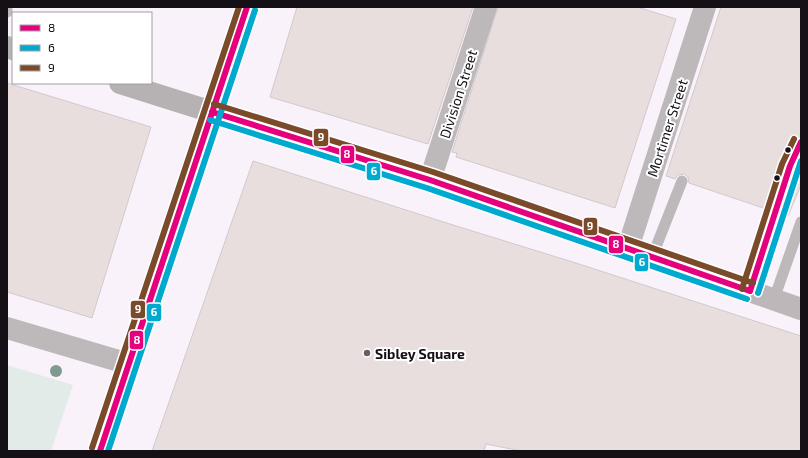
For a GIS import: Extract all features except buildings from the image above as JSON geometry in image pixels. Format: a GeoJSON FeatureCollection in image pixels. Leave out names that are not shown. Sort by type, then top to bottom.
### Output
{"type":"FeatureCollection","features":[{"type":"Feature","properties":{"kind":"main road"},"geometry":{"type":"LineString","coordinates":[[100,451],[247,7]]}},
{"type":"Feature","properties":{"kind":"main road"},"geometry":{"type":"LineString","coordinates":[[123,84],[430,180],[801,308]]}},
{"type":"Feature","properties":{"kind":"street","name":"Division Street"},"geometry":{"type":"LineString","coordinates":[[430,180],[486,7]]}},
{"type":"Feature","properties":{"kind":"street","name":"Mortimer Street"},"geometry":{"type":"LineString","coordinates":[[628,248],[705,7]]}},
{"type":"Feature","properties":{"kind":"street"},"geometry":{"type":"LineString","coordinates":[[7,328],[129,364]]}},
{"type":"Feature","properties":{"kind":"lane"},"geometry":{"type":"LineString","coordinates":[[652,257],[682,181]]}},
{"type":"Feature","properties":{"kind":"lane"},"geometry":{"type":"LineString","coordinates":[[750,291],[776,212]]}},
{"type":"Feature","properties":{"kind":"lane"},"geometry":{"type":"LineString","coordinates":[[774,299],[801,222]]}},
{"type":"Feature","properties":{"kind":"shaded area"},"geometry":{"type":"Polygon","coordinates":[[[7,365],[73,385],[51,451],[7,451],[7,365]]]}},
{"type":"Feature","properties":{"kind":"transit line","name":"9"},"geometry":{"type":"LineString","coordinates":[[92,448],[239,7]]}},
{"type":"Feature","properties":{"kind":"transit line","name":"8"},"geometry":{"type":"LineString","coordinates":[[100,451],[247,7]]}},
{"type":"Feature","properties":{"kind":"transit line","name":"6"},"geometry":{"type":"LineString","coordinates":[[108,451],[255,10]]}},
{"type":"Feature","properties":{"kind":"transit line","name":"9"},"geometry":{"type":"LineString","coordinates":[[214,104],[433,172],[753,283]]}},
{"type":"Feature","properties":{"kind":"transit line","name":"8"},"geometry":{"type":"LineString","coordinates":[[212,112],[430,180],[750,291]]}},
{"type":"Feature","properties":{"kind":"transit line","name":"6"},"geometry":{"type":"LineString","coordinates":[[210,120],[427,188],[747,299]]}},
{"type":"Feature","properties":{"kind":"transit line","name":"9"},"geometry":{"type":"LineString","coordinates":[[742,289],[782,164],[794,139]]}},
{"type":"Feature","properties":{"kind":"transit line","name":"8"},"geometry":{"type":"LineString","coordinates":[[750,291],[790,166],[801,142]]}},
{"type":"Feature","properties":{"kind":"transit line","name":"6"},"geometry":{"type":"LineString","coordinates":[[758,293],[801,161]]}},
{"type":"Feature","properties":{"kind":"place","name":"Sibley Square"},"geometry":{"type":"Point","coordinates":[367,353]}}]}
